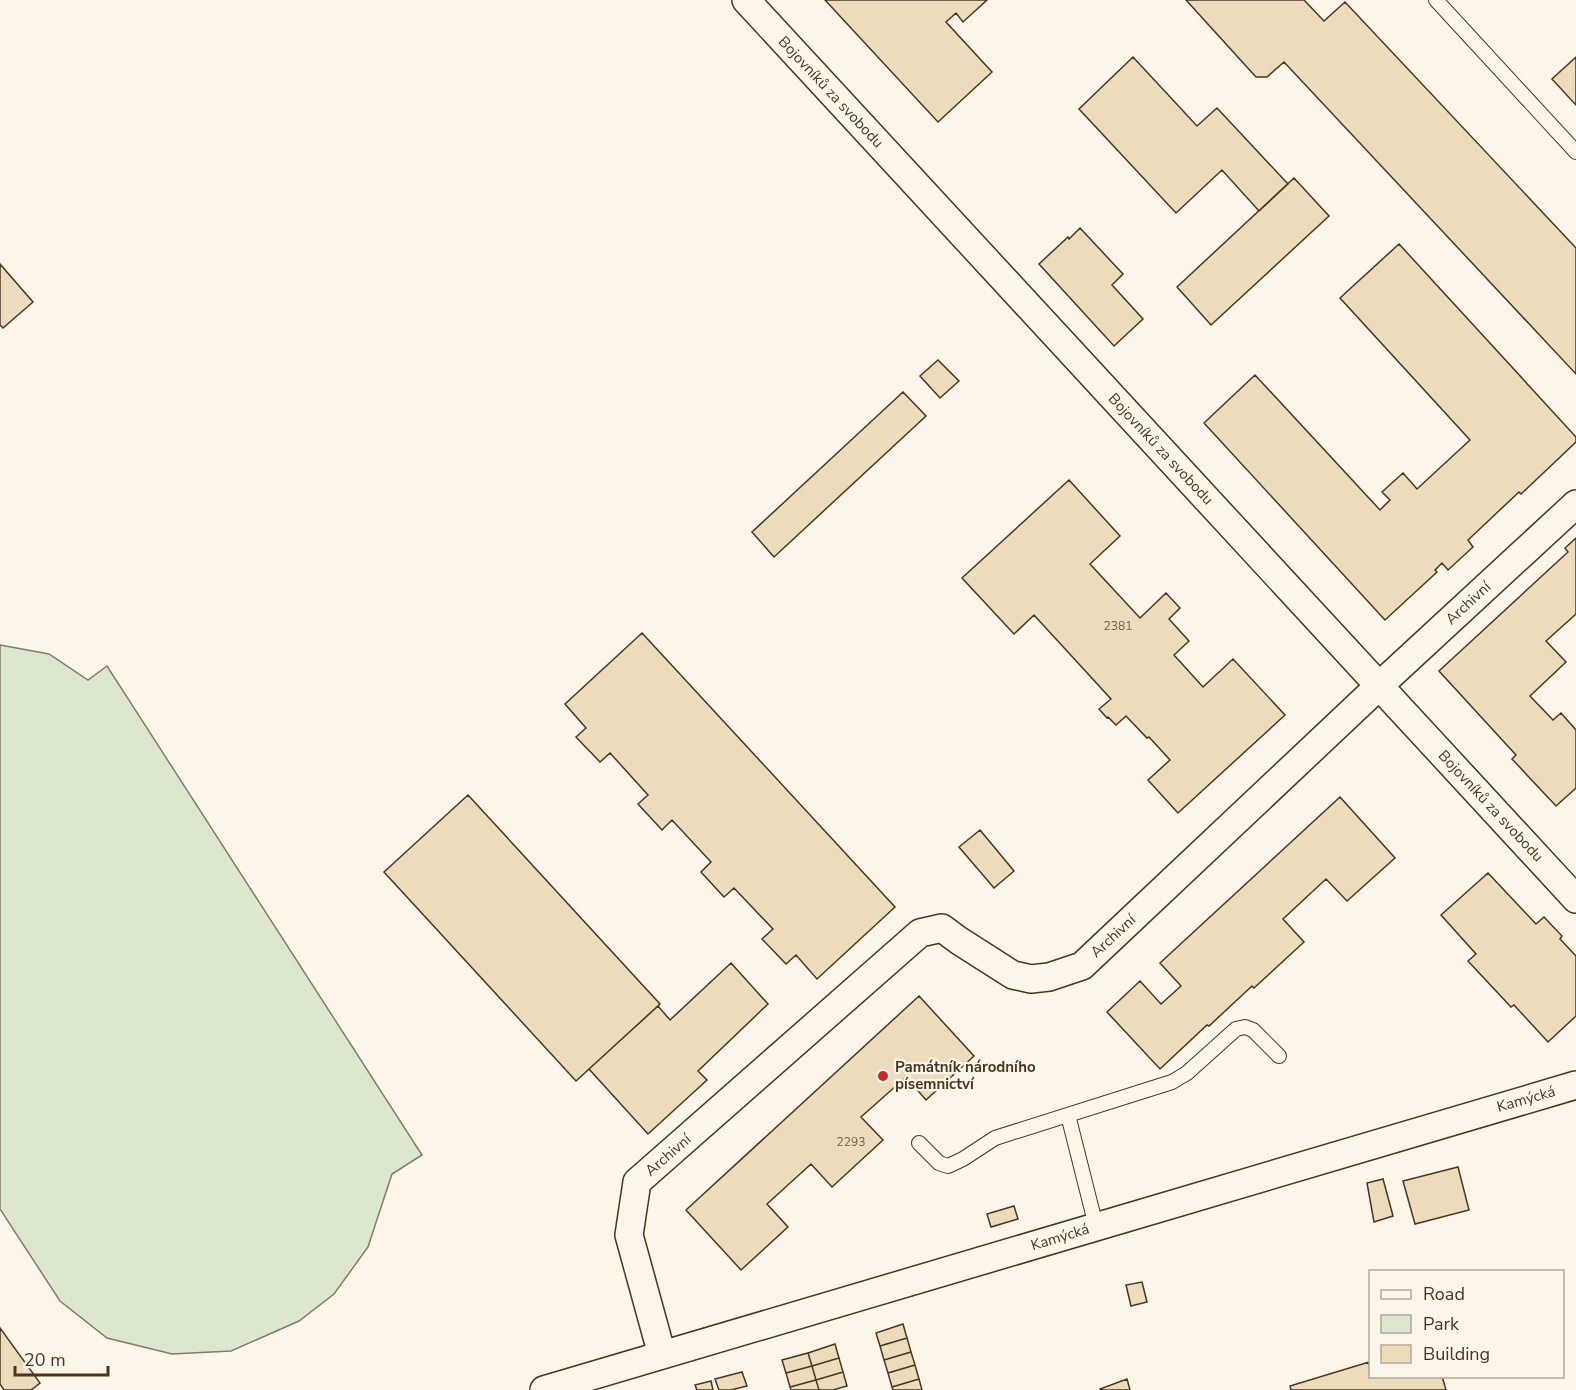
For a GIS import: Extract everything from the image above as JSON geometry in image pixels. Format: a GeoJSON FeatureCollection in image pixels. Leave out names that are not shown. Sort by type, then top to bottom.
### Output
{"type":"FeatureCollection","features":[{"type":"Feature","properties":{"kind":"street","name":"Bojovníků za svobodu"},"geometry":{"type":"LineString","coordinates":[[746,0],[1576,898]]}},
{"type":"Feature","properties":{"kind":"street","name":"Archivní"},"geometry":{"type":"LineString","coordinates":[[662,1355],[630,1235],[637,1182],[920,933],[942,928],[1013,975],[1031,979],[1049,977],[1082,966],[1576,504]]}},
{"type":"Feature","properties":{"kind":"street","name":"Kamýcká"},"geometry":{"type":"LineString","coordinates":[[544,1390],[1576,1085]]}},
{"type":"Feature","properties":{"kind":"lane"},"geometry":{"type":"LineString","coordinates":[[1436,0],[1576,152]]}},
{"type":"Feature","properties":{"kind":"lane"},"geometry":{"type":"LineString","coordinates":[[920,1143],[939,1163],[948,1166],[995,1138],[1172,1082],[1187,1073],[1236,1029],[1245,1027],[1253,1030],[1279,1056]]}},
{"type":"Feature","properties":{"kind":"lane"},"geometry":{"type":"LineString","coordinates":[[1068,1115],[1096,1226]]}},
{"type":"Feature","properties":{"kind":"green space"},"geometry":{"type":"Polygon","coordinates":[[[0,645],[49,654],[88,680],[107,666],[422,1155],[392,1174],[368,1247],[334,1294],[299,1321],[231,1351],[172,1354],[107,1338],[60,1301],[0,1209],[0,645]]]}},
{"type":"Feature","properties":{"kind":"building"},"geometry":{"type":"Polygon","coordinates":[[[825,0],[987,0],[963,22],[956,13],[946,22],[992,72],[938,122],[825,0]]]}},
{"type":"Feature","properties":{"kind":"building"},"geometry":{"type":"Polygon","coordinates":[[[1186,0],[1304,0],[1324,21],[1345,2],[1576,248],[1576,374],[1284,62],[1267,77],[1256,77],[1186,0]]]}},
{"type":"Feature","properties":{"kind":"building"},"geometry":{"type":"Polygon","coordinates":[[[1133,57],[1197,126],[1217,108],[1288,184],[1259,211],[1222,170],[1176,213],[1079,109],[1133,57]]]}},
{"type":"Feature","properties":{"kind":"building"},"geometry":{"type":"Polygon","coordinates":[[[1576,57],[1576,105],[1552,79],[1576,57]]]}},
{"type":"Feature","properties":{"kind":"building"},"geometry":{"type":"Polygon","coordinates":[[[1294,178],[1329,216],[1211,325],[1177,287],[1294,178]]]}},
{"type":"Feature","properties":{"kind":"building"},"geometry":{"type":"Polygon","coordinates":[[[1080,228],[1123,274],[1112,285],[1143,319],[1114,346],[1039,264],[1080,228]]]}},
{"type":"Feature","properties":{"kind":"building"},"geometry":{"type":"Polygon","coordinates":[[[1399,244],[1576,437],[1576,442],[1468,540],[1473,547],[1448,570],[1442,563],[1435,570],[1437,572],[1385,620],[1204,423],[1255,375],[1380,510],[1390,500],[1382,492],[1403,473],[1417,489],[1470,440],[1340,298],[1399,244]]]}},
{"type":"Feature","properties":{"kind":"building"},"geometry":{"type":"Polygon","coordinates":[[[0,264],[33,302],[3,328],[0,325],[0,264]]]}},
{"type":"Feature","properties":{"kind":"building"},"geometry":{"type":"Polygon","coordinates":[[[938,360],[959,381],[940,398],[920,376],[938,360]]]}},
{"type":"Feature","properties":{"kind":"building"},"geometry":{"type":"Polygon","coordinates":[[[903,392],[926,416],[774,557],[752,532],[903,392]]]}},
{"type":"Feature","properties":{"kind":"building"},"geometry":{"type":"Polygon","coordinates":[[[1069,480],[1120,536],[1090,564],[1140,618],[1166,593],[1180,608],[1169,619],[1189,641],[1174,655],[1203,687],[1233,659],[1285,715],[1178,813],[1148,780],[1170,760],[1149,737],[1147,738],[1126,716],[1116,725],[1107,718],[1099,709],[1111,699],[1034,615],[1014,634],[962,578],[1069,480]]]}},
{"type":"Feature","properties":{"kind":"building"},"geometry":{"type":"Polygon","coordinates":[[[1576,538],[1576,614],[1546,641],[1566,662],[1530,696],[1553,720],[1561,713],[1576,730],[1576,788],[1556,806],[1512,759],[1516,755],[1439,671],[1568,552],[1565,548],[1576,538]]]}},
{"type":"Feature","properties":{"kind":"building"},"geometry":{"type":"Polygon","coordinates":[[[642,633],[895,907],[817,979],[796,955],[786,964],[762,939],[773,929],[734,888],[724,897],[701,872],[711,862],[672,820],[662,830],[638,804],[648,795],[610,753],[600,762],[576,737],[586,728],[565,704],[642,633]]]}},
{"type":"Feature","properties":{"kind":"building"},"geometry":{"type":"Polygon","coordinates":[[[468,795],[660,1004],[576,1081],[384,872],[468,795]]]}},
{"type":"Feature","properties":{"kind":"building"},"geometry":{"type":"Polygon","coordinates":[[[1340,797],[1395,858],[1347,901],[1326,879],[1283,919],[1304,942],[1254,988],[1252,986],[1209,1026],[1207,1025],[1160,1069],[1107,1012],[1140,981],[1161,1004],[1181,986],[1160,963],[1340,797]]]}},
{"type":"Feature","properties":{"kind":"building"},"geometry":{"type":"Polygon","coordinates":[[[980,830],[1014,871],[994,888],[959,847],[980,830]]]}},
{"type":"Feature","properties":{"kind":"building"},"geometry":{"type":"Polygon","coordinates":[[[1488,873],[1536,924],[1544,917],[1562,936],[1560,939],[1576,956],[1576,1016],[1548,1042],[1514,1005],[1511,1007],[1468,961],[1476,954],[1441,915],[1488,873]]]}},
{"type":"Feature","properties":{"kind":"building"},"geometry":{"type":"Polygon","coordinates":[[[731,963],[768,1004],[698,1071],[707,1080],[648,1134],[589,1069],[658,1006],[670,1020],[731,963]]]}},
{"type":"Feature","properties":{"kind":"building"},"geometry":{"type":"Polygon","coordinates":[[[919,996],[974,1056],[926,1100],[906,1077],[861,1117],[883,1140],[832,1187],[811,1164],[767,1204],[788,1227],[741,1270],[686,1210],[919,996]]]}},
{"type":"Feature","properties":{"kind":"building"},"geometry":{"type":"Polygon","coordinates":[[[1458,1167],[1469,1210],[1415,1224],[1403,1181],[1458,1167]]]}},
{"type":"Feature","properties":{"kind":"building"},"geometry":{"type":"Polygon","coordinates":[[[1383,1179],[1393,1216],[1374,1222],[1367,1183],[1383,1179]]]}},
{"type":"Feature","properties":{"kind":"building"},"geometry":{"type":"Polygon","coordinates":[[[1014,1206],[1018,1219],[991,1227],[987,1214],[1014,1206]]]}},
{"type":"Feature","properties":{"kind":"building"},"geometry":{"type":"Polygon","coordinates":[[[1142,1282],[1147,1302],[1131,1306],[1126,1285],[1142,1282]]]}},
{"type":"Feature","properties":{"kind":"building"},"geometry":{"type":"Polygon","coordinates":[[[903,1324],[907,1338],[880,1346],[876,1333],[903,1324]]]}},
{"type":"Feature","properties":{"kind":"building"},"geometry":{"type":"Polygon","coordinates":[[[0,1328],[40,1383],[31,1390],[4,1390],[0,1384],[0,1328]]]}},
{"type":"Feature","properties":{"kind":"building"},"geometry":{"type":"Polygon","coordinates":[[[907,1338],[911,1352],[884,1360],[880,1346],[907,1338]]]}},
{"type":"Feature","properties":{"kind":"building"},"geometry":{"type":"Polygon","coordinates":[[[835,1344],[839,1358],[812,1366],[808,1353],[835,1344]]]}},
{"type":"Feature","properties":{"kind":"building"},"geometry":{"type":"Polygon","coordinates":[[[911,1352],[915,1365],[888,1373],[884,1360],[911,1352]]]}},
{"type":"Feature","properties":{"kind":"building"},"geometry":{"type":"Polygon","coordinates":[[[808,1353],[812,1366],[786,1373],[782,1360],[808,1353]]]}},
{"type":"Feature","properties":{"kind":"building"},"geometry":{"type":"Polygon","coordinates":[[[839,1358],[843,1372],[816,1380],[812,1366],[839,1358]]]}},
{"type":"Feature","properties":{"kind":"building"},"geometry":{"type":"Polygon","coordinates":[[[1369,1362],[1369,1378],[1443,1378],[1446,1390],[1291,1390],[1290,1386],[1369,1362]]]}},
{"type":"Feature","properties":{"kind":"building"},"geometry":{"type":"Polygon","coordinates":[[[915,1365],[919,1379],[892,1387],[888,1373],[915,1365]]]}},
{"type":"Feature","properties":{"kind":"building"},"geometry":{"type":"Polygon","coordinates":[[[812,1366],[816,1380],[790,1387],[786,1373],[812,1366]]]}},
{"type":"Feature","properties":{"kind":"building"},"geometry":{"type":"Polygon","coordinates":[[[742,1372],[747,1386],[719,1390],[715,1379],[742,1372]]]}},
{"type":"Feature","properties":{"kind":"building"},"geometry":{"type":"Polygon","coordinates":[[[843,1372],[847,1386],[833,1390],[819,1390],[816,1380],[843,1372]]]}},
{"type":"Feature","properties":{"kind":"building"},"geometry":{"type":"Polygon","coordinates":[[[919,1379],[922,1390],[893,1390],[892,1387],[919,1379]]]}},
{"type":"Feature","properties":{"kind":"building"},"geometry":{"type":"Polygon","coordinates":[[[1127,1379],[1130,1390],[1100,1390],[1100,1389],[1127,1379]]]}},
{"type":"Feature","properties":{"kind":"building"},"geometry":{"type":"Polygon","coordinates":[[[816,1380],[819,1390],[791,1390],[790,1387],[816,1380]]]}},
{"type":"Feature","properties":{"kind":"building"},"geometry":{"type":"Polygon","coordinates":[[[711,1381],[713,1390],[697,1390],[695,1385],[711,1381]]]}},
{"type":"Feature","properties":{"kind":"place","name":"Památník národního písemnictví"},"geometry":{"type":"Point","coordinates":[883,1076]}}]}
